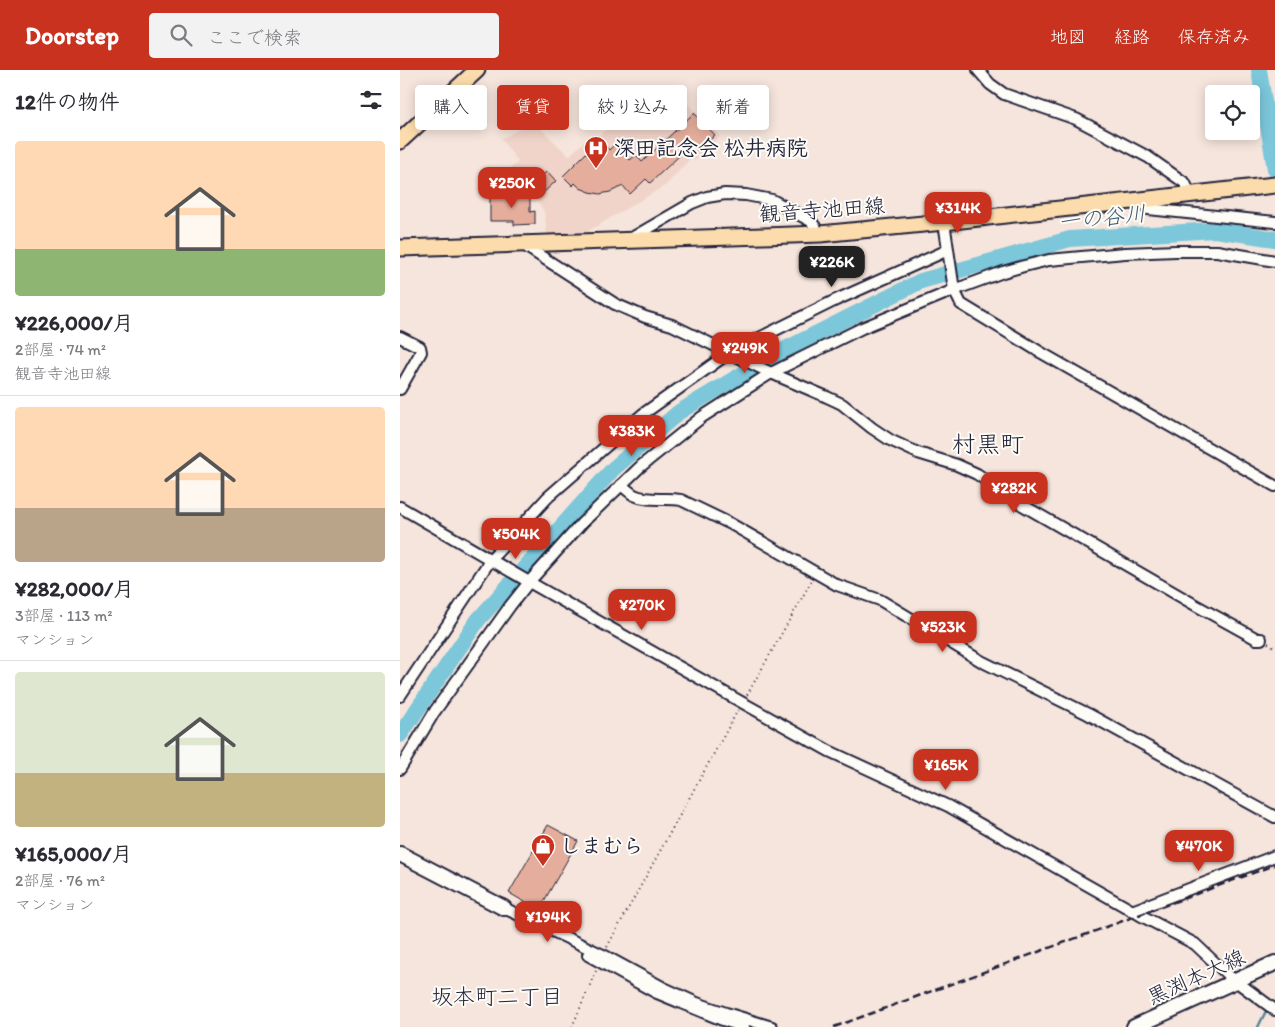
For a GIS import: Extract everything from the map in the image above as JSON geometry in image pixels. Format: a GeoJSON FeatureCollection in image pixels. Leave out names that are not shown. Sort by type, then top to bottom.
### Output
{"type":"FeatureCollection","features":[{"type":"Feature","properties":{"kind":"main road"},"geometry":{"type":"LineString","coordinates":[[400,141],[478,70]]}},
{"type":"Feature","properties":{"kind":"main road","name":"観音寺池田線"},"geometry":{"type":"LineString","coordinates":[[400,248],[820,234],[1275,185]]}},
{"type":"Feature","properties":{"kind":"main road"},"geometry":{"type":"LineString","coordinates":[[400,854],[504,908]]}},
{"type":"Feature","properties":{"kind":"main road","name":"黒渕本大線"},"geometry":{"type":"LineString","coordinates":[[1134,1027],[1275,963]]}},
{"type":"Feature","properties":{"kind":"street"},"geometry":{"type":"LineString","coordinates":[[978,70],[990,84],[1004,94],[1076,119],[1148,157],[1185,183],[1190,195]]}},
{"type":"Feature","properties":{"kind":"street"},"geometry":{"type":"LineString","coordinates":[[629,240],[692,203],[707,196],[724,194],[746,195],[772,200],[811,221],[820,234]]}},
{"type":"Feature","properties":{"kind":"street"},"geometry":{"type":"LineString","coordinates":[[1140,200],[1148,209],[1275,222]]}},
{"type":"Feature","properties":{"kind":"street"},"geometry":{"type":"LineString","coordinates":[[944,222],[954,290],[961,304],[1040,352],[1275,486]]}},
{"type":"Feature","properties":{"kind":"street"},"geometry":{"type":"LineString","coordinates":[[521,244],[615,304],[644,317],[672,326],[842,404],[890,440],[918,453],[957,465],[977,474],[1024,506],[1197,606],[1257,639],[1262,639]]}},
{"type":"Feature","properties":{"kind":"street"},"geometry":{"type":"LineString","coordinates":[[400,696],[491,559],[548,497],[642,414],[729,353],[836,300],[948,250]]}},
{"type":"Feature","properties":{"kind":"street"},"geometry":{"type":"LineString","coordinates":[[400,769],[435,710],[510,606],[529,582],[582,524],[641,466],[702,417],[771,373],[862,328],[954,290],[1003,272],[1049,260],[1125,253],[1217,251],[1275,261]]}},
{"type":"Feature","properties":{"kind":"street"},"geometry":{"type":"LineString","coordinates":[[400,337],[420,347],[421,352],[400,389]]}},
{"type":"Feature","properties":{"kind":"street"},"geometry":{"type":"LineString","coordinates":[[621,485],[633,494],[641,497],[681,500],[731,524],[837,585],[880,600],[981,661],[1088,714],[1275,817]]}},
{"type":"Feature","properties":{"kind":"street"},"geometry":{"type":"LineString","coordinates":[[400,507],[829,751],[948,806],[1196,944],[1235,981],[1275,1010]]}},
{"type":"Feature","properties":{"kind":"street"},"geometry":{"type":"LineString","coordinates":[[1132,910],[1275,856]]}},
{"type":"Feature","properties":{"kind":"street"},"geometry":{"type":"LineString","coordinates":[[504,908],[601,959],[697,1003],[772,1027]]}},
{"type":"Feature","properties":{"kind":"street"},"geometry":{"type":"LineString","coordinates":[[601,959],[664,997],[720,1020],[744,1027]]}},
{"type":"Feature","properties":{"kind":"path"},"geometry":{"type":"LineString","coordinates":[[572,1027],[601,959],[815,573]]}},
{"type":"Feature","properties":{"kind":"shaded area","name":"深田記念会 松井病院"},"geometry":{"type":"Polygon","coordinates":[[[687,103],[697,113],[697,130],[714,130],[720,136],[695,161],[691,158],[666,185],[582,235],[547,235],[544,211],[531,193],[490,193],[502,176],[518,162],[501,139],[517,130],[542,130],[569,156],[590,136],[600,135],[605,130],[687,130],[687,103]]]}},
{"type":"Feature","properties":{"kind":"building"},"geometry":{"type":"Polygon","coordinates":[[[694,113],[697,116],[697,130],[710,130],[715,135],[698,151],[692,144],[650,183],[646,179],[630,194],[623,186],[600,194],[590,192],[580,188],[575,183],[573,186],[563,176],[594,145],[605,145],[609,150],[615,144],[630,160],[636,155],[642,162],[676,130],[687,130],[687,120],[694,113]]]}},
{"type":"Feature","properties":{"kind":"building"},"geometry":{"type":"Polygon","coordinates":[[[547,171],[556,181],[542,194],[533,184],[547,171]]]}},
{"type":"Feature","properties":{"kind":"building"},"geometry":{"type":"Polygon","coordinates":[[[490,194],[530,194],[530,212],[535,211],[535,224],[514,225],[514,221],[490,221],[490,194]]]}},
{"type":"Feature","properties":{"kind":"building","name":"しまむら"},"geometry":{"type":"Polygon","coordinates":[[[548,825],[578,841],[539,910],[509,893],[548,825]]]}},
{"type":"Feature","properties":{"kind":"waterway"},"geometry":{"type":"LineString","coordinates":[[1259,70],[1275,169]]}},
{"type":"Feature","properties":{"kind":"waterway","name":"一の谷川"},"geometry":{"type":"LineString","coordinates":[[400,735],[478,620],[613,469],[679,412],[774,355],[921,281],[1070,239],[1215,230],[1275,239]]}},
{"type":"Feature","properties":{"kind":"waterway"},"geometry":{"type":"LineString","coordinates":[[1258,1027],[1267,1009]]}},
{"type":"Feature","properties":{"kind":"railway"},"geometry":{"type":"LineString","coordinates":[[834,1027],[1275,865]]}},
{"type":"Feature","properties":{"kind":"place","name":"深田記念会 松井病院"},"geometry":{"type":"Point","coordinates":[596,169]}},
{"type":"Feature","properties":{"kind":"place","name":"しまむら"},"geometry":{"type":"Point","coordinates":[543,867]}},
{"type":"Feature","properties":{"kind":"district","name":"村黒町"},"geometry":{"type":"Point","coordinates":[988,444]}},
{"type":"Feature","properties":{"kind":"district","name":"坂本町二丁目"},"geometry":{"type":"Point","coordinates":[497,996]}}]}
